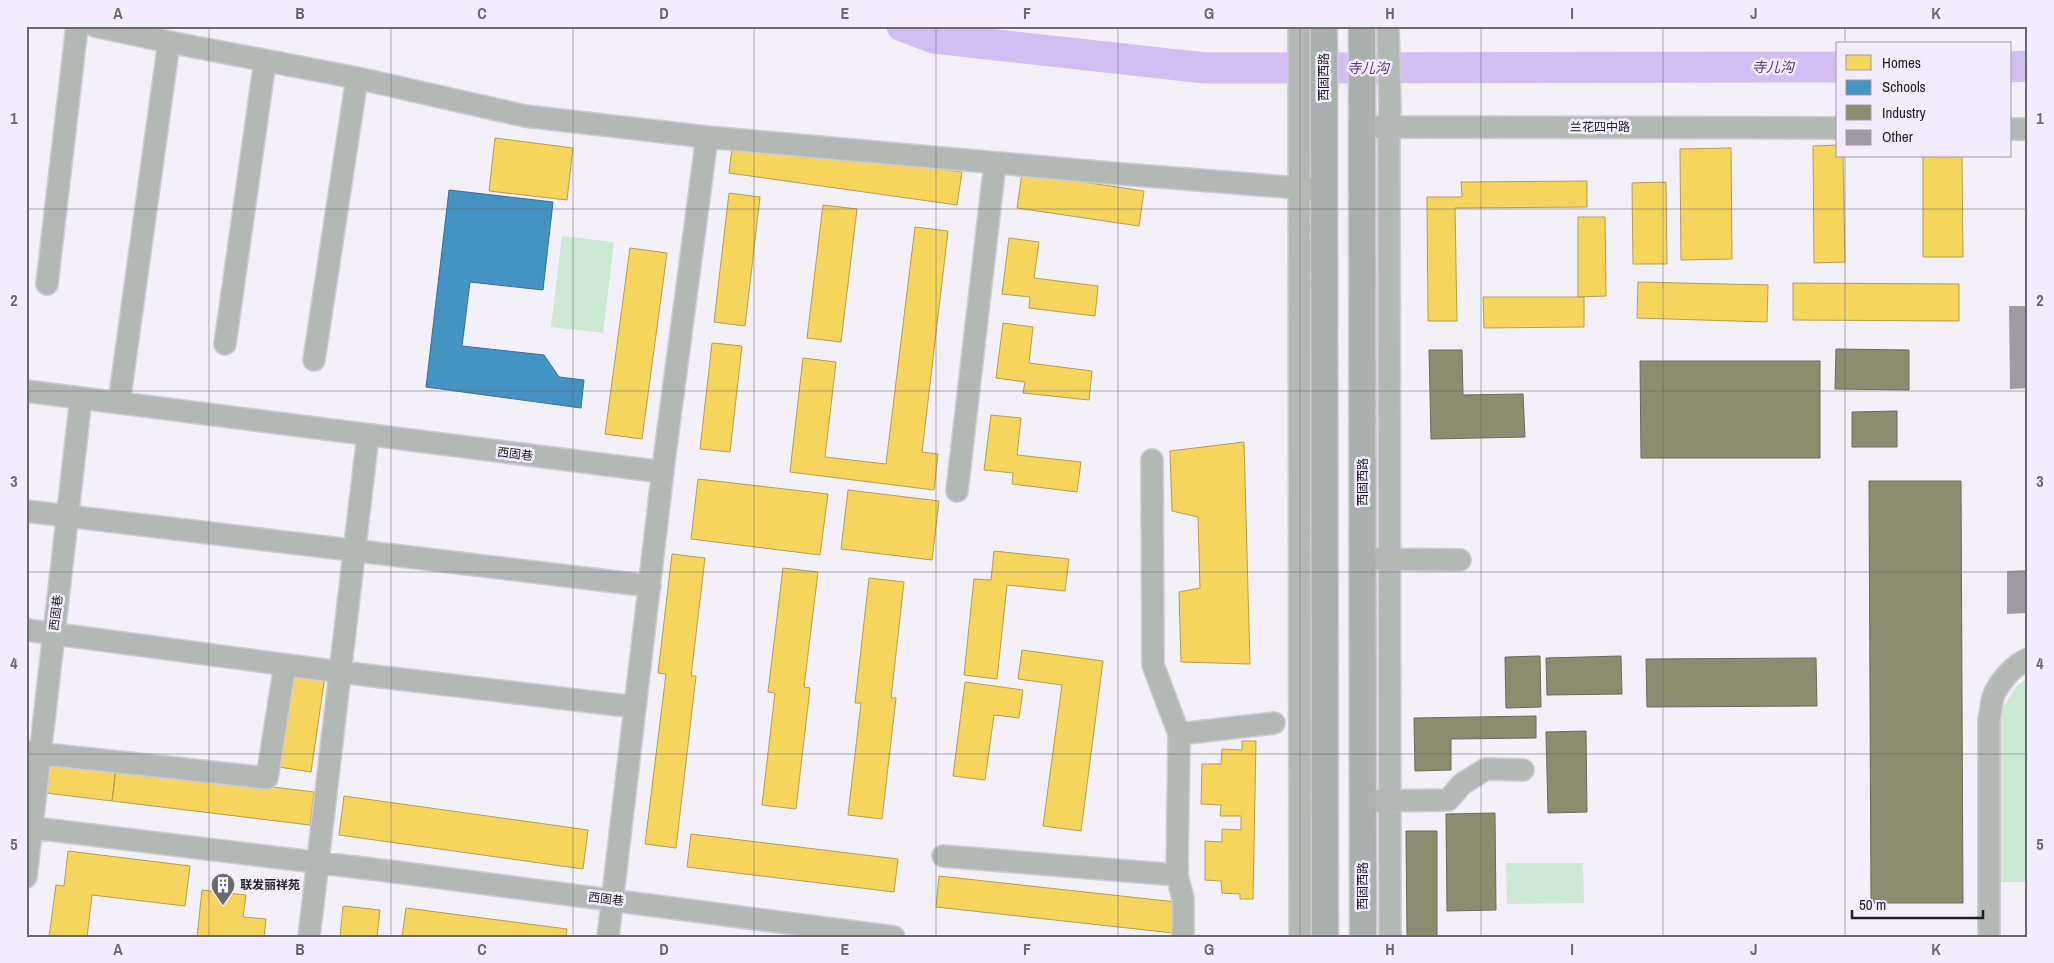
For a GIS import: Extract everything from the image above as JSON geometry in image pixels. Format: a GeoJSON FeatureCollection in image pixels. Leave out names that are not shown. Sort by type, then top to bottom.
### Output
{"type":"FeatureCollection","features":[{"type":"Feature","properties":{"kind":"main road","name":"西固西路"},"geometry":{"type":"LineString","coordinates":[[1312,27],[1312,189],[1325,937]]}},
{"type":"Feature","properties":{"kind":"main road","name":"西固西路"},"geometry":{"type":"LineString","coordinates":[[1362,27],[1363,937]]}},
{"type":"Feature","properties":{"kind":"street"},"geometry":{"type":"LineString","coordinates":[[47,284],[77,26]]}},
{"type":"Feature","properties":{"kind":"street"},"geometry":{"type":"LineString","coordinates":[[95,26],[358,78],[525,116],[707,137],[1312,189],[1300,937]]}},
{"type":"Feature","properties":{"kind":"street"},"geometry":{"type":"LineString","coordinates":[[1388,27],[1390,937]]}},
{"type":"Feature","properties":{"kind":"street"},"geometry":{"type":"LineString","coordinates":[[119,403],[169,42]]}},
{"type":"Feature","properties":{"kind":"street"},"geometry":{"type":"LineString","coordinates":[[225,344],[265,61]]}},
{"type":"Feature","properties":{"kind":"street"},"geometry":{"type":"LineString","coordinates":[[314,360],[358,78]]}},
{"type":"Feature","properties":{"kind":"street","name":"兰花四中路"},"geometry":{"type":"LineString","coordinates":[[1362,117],[1836,128]]}},
{"type":"Feature","properties":{"kind":"street"},"geometry":{"type":"LineString","coordinates":[[2012,129],[2028,129]]}},
{"type":"Feature","properties":{"kind":"street"},"geometry":{"type":"LineString","coordinates":[[608,937],[663,472],[707,137]]}},
{"type":"Feature","properties":{"kind":"street"},"geometry":{"type":"LineString","coordinates":[[957,492],[995,163]]}},
{"type":"Feature","properties":{"kind":"street","name":"西固巷"},"geometry":{"type":"LineString","coordinates":[[26,391],[663,472]]}},
{"type":"Feature","properties":{"kind":"street","name":"西固巷"},"geometry":{"type":"LineString","coordinates":[[81,398],[54,634],[33,753],[29,827],[894,937]]}},
{"type":"Feature","properties":{"kind":"street"},"geometry":{"type":"LineString","coordinates":[[309,937],[368,435]]}},
{"type":"Feature","properties":{"kind":"street"},"geometry":{"type":"LineString","coordinates":[[1152,460],[1153,665],[1178,734],[1177,875],[1183,899],[1183,937]]}},
{"type":"Feature","properties":{"kind":"street"},"geometry":{"type":"LineString","coordinates":[[26,511],[650,586]]}},
{"type":"Feature","properties":{"kind":"street"},"geometry":{"type":"LineString","coordinates":[[1363,558],[1460,560]]}},
{"type":"Feature","properties":{"kind":"street"},"geometry":{"type":"LineString","coordinates":[[26,630],[340,672],[635,707]]}},
{"type":"Feature","properties":{"kind":"street"},"geometry":{"type":"LineString","coordinates":[[1989,937],[1989,719],[1994,694],[2007,675],[2020,662],[2028,659]]}},
{"type":"Feature","properties":{"kind":"street"},"geometry":{"type":"LineString","coordinates":[[33,753],[267,778],[285,665]]}},
{"type":"Feature","properties":{"kind":"street"},"geometry":{"type":"LineString","coordinates":[[1178,734],[1274,723]]}},
{"type":"Feature","properties":{"kind":"street"},"geometry":{"type":"LineString","coordinates":[[1363,801],[1448,800],[1462,784],[1486,769],[1523,770]]}},
{"type":"Feature","properties":{"kind":"street"},"geometry":{"type":"LineString","coordinates":[[26,877],[29,827]]}},
{"type":"Feature","properties":{"kind":"street"},"geometry":{"type":"LineString","coordinates":[[943,856],[1177,875]]}},
{"type":"Feature","properties":{"kind":"green space"},"geometry":{"type":"Polygon","coordinates":[[[562,236],[614,242],[603,333],[551,327],[562,236]]]}},
{"type":"Feature","properties":{"kind":"green space"},"geometry":{"type":"Polygon","coordinates":[[[2028,677],[2028,882],[1999,882],[2001,710],[2016,687],[2028,677]]]}},
{"type":"Feature","properties":{"kind":"green space"},"geometry":{"type":"Polygon","coordinates":[[[1506,863],[1583,863],[1584,903],[1507,904],[1506,863]]]}},
{"type":"Feature","properties":{"kind":"building: Homes"},"geometry":{"type":"Polygon","coordinates":[[[495,138],[573,148],[567,200],[489,191],[495,138]]]}},
{"type":"Feature","properties":{"kind":"building: Homes"},"geometry":{"type":"Polygon","coordinates":[[[733,140],[962,172],[957,205],[729,173],[733,140]]]}},
{"type":"Feature","properties":{"kind":"building: Homes"},"geometry":{"type":"Polygon","coordinates":[[[1836,145],[1836,158],[1843,158],[1845,262],[1814,263],[1813,146],[1836,145]]]}},
{"type":"Feature","properties":{"kind":"building: Homes"},"geometry":{"type":"Polygon","coordinates":[[[1731,148],[1732,259],[1681,260],[1680,149],[1731,148]]]}},
{"type":"Feature","properties":{"kind":"building: Homes"},"geometry":{"type":"Polygon","coordinates":[[[1923,158],[1962,158],[1963,257],[1923,257],[1923,158]]]}},
{"type":"Feature","properties":{"kind":"building: Homes"},"geometry":{"type":"Polygon","coordinates":[[[1022,173],[1144,191],[1139,226],[1017,208],[1022,173]]]}},
{"type":"Feature","properties":{"kind":"building: Homes"},"geometry":{"type":"Polygon","coordinates":[[[1587,181],[1587,207],[1455,208],[1457,321],[1428,321],[1427,197],[1462,197],[1461,182],[1587,181]]]}},
{"type":"Feature","properties":{"kind":"building: Homes"},"geometry":{"type":"Polygon","coordinates":[[[1666,182],[1667,264],[1633,264],[1632,183],[1666,182]]]}},
{"type":"Feature","properties":{"kind":"building: Homes"},"geometry":{"type":"Polygon","coordinates":[[[729,193],[760,197],[745,326],[714,322],[729,193]]]}},
{"type":"Feature","properties":{"kind":"building: Homes"},"geometry":{"type":"Polygon","coordinates":[[[823,205],[857,209],[841,342],[807,338],[823,205]]]}},
{"type":"Feature","properties":{"kind":"building: Homes"},"geometry":{"type":"Polygon","coordinates":[[[1578,217],[1605,217],[1606,296],[1578,297],[1578,217]]]}},
{"type":"Feature","properties":{"kind":"building: Homes"},"geometry":{"type":"Polygon","coordinates":[[[915,227],[948,231],[922,452],[938,454],[934,490],[790,472],[803,358],[836,362],[825,457],[886,464],[915,227]]]}},
{"type":"Feature","properties":{"kind":"building: Homes"},"geometry":{"type":"Polygon","coordinates":[[[1009,238],[1039,242],[1034,278],[1098,286],[1095,316],[1029,308],[1030,297],[1002,294],[1009,238]]]}},
{"type":"Feature","properties":{"kind":"building: Homes"},"geometry":{"type":"Polygon","coordinates":[[[630,248],[667,253],[642,439],[605,434],[630,248]]]}},
{"type":"Feature","properties":{"kind":"building: Homes"},"geometry":{"type":"Polygon","coordinates":[[[1638,282],[1768,285],[1767,322],[1637,318],[1638,282]]]}},
{"type":"Feature","properties":{"kind":"building: Homes"},"geometry":{"type":"Polygon","coordinates":[[[1793,283],[1959,284],[1959,321],[1793,320],[1793,283]]]}},
{"type":"Feature","properties":{"kind":"building: Homes"},"geometry":{"type":"Polygon","coordinates":[[[1483,297],[1584,297],[1584,327],[1484,328],[1483,297]]]}},
{"type":"Feature","properties":{"kind":"building: Homes"},"geometry":{"type":"Polygon","coordinates":[[[1003,323],[1033,327],[1029,363],[1092,371],[1089,400],[1023,393],[1025,382],[996,378],[1003,323]]]}},
{"type":"Feature","properties":{"kind":"building: Homes"},"geometry":{"type":"Polygon","coordinates":[[[712,343],[742,346],[730,452],[700,449],[712,343]]]}},
{"type":"Feature","properties":{"kind":"building: Homes"},"geometry":{"type":"Polygon","coordinates":[[[991,415],[1021,418],[1017,455],[1081,462],[1077,492],[1012,484],[1013,473],[984,470],[991,415]]]}},
{"type":"Feature","properties":{"kind":"building: Homes"},"geometry":{"type":"Polygon","coordinates":[[[1244,442],[1250,664],[1181,662],[1179,592],[1200,588],[1198,517],[1172,511],[1170,451],[1244,442]]]}},
{"type":"Feature","properties":{"kind":"building: Homes"},"geometry":{"type":"Polygon","coordinates":[[[698,479],[828,494],[820,555],[691,539],[698,479]]]}},
{"type":"Feature","properties":{"kind":"building: Homes"},"geometry":{"type":"Polygon","coordinates":[[[848,490],[939,501],[932,560],[841,549],[848,490]]]}},
{"type":"Feature","properties":{"kind":"building: Homes"},"geometry":{"type":"Polygon","coordinates":[[[994,551],[1069,559],[1065,591],[1007,585],[997,679],[964,675],[974,579],[991,580],[994,551]]]}},
{"type":"Feature","properties":{"kind":"building: Homes"},"geometry":{"type":"Polygon","coordinates":[[[672,554],[705,558],[691,676],[696,676],[676,848],[645,844],[666,674],[658,673],[672,554]]]}},
{"type":"Feature","properties":{"kind":"building: Homes"},"geometry":{"type":"Polygon","coordinates":[[[783,568],[818,572],[804,687],[810,688],[796,809],[762,805],[775,693],[768,692],[783,568]]]}},
{"type":"Feature","properties":{"kind":"building: Homes"},"geometry":{"type":"Polygon","coordinates":[[[869,578],[904,582],[891,698],[896,698],[882,819],[848,815],[861,703],[855,703],[869,578]]]}},
{"type":"Feature","properties":{"kind":"building: Homes"},"geometry":{"type":"Polygon","coordinates":[[[1022,650],[1103,661],[1081,831],[1043,826],[1062,685],[1018,679],[1022,650]]]}},
{"type":"Feature","properties":{"kind":"building: Homes"},"geometry":{"type":"Polygon","coordinates":[[[293,671],[325,676],[311,772],[279,767],[293,671]]]}},
{"type":"Feature","properties":{"kind":"building: Homes"},"geometry":{"type":"Polygon","coordinates":[[[965,682],[1023,690],[1019,718],[994,715],[985,780],[953,776],[965,682]]]}},
{"type":"Feature","properties":{"kind":"building: Homes"},"geometry":{"type":"Polygon","coordinates":[[[1242,741],[1256,741],[1253,899],[1240,899],[1240,894],[1222,893],[1221,881],[1205,880],[1205,841],[1222,842],[1222,829],[1241,830],[1241,816],[1220,816],[1221,805],[1201,804],[1202,764],[1221,764],[1222,749],[1242,750],[1242,741]]]}},
{"type":"Feature","properties":{"kind":"building: Homes"},"geometry":{"type":"Polygon","coordinates":[[[50,761],[116,768],[112,801],[46,793],[50,761]]]}},
{"type":"Feature","properties":{"kind":"building: Homes"},"geometry":{"type":"Polygon","coordinates":[[[116,768],[314,792],[310,825],[112,801],[116,768]]]}},
{"type":"Feature","properties":{"kind":"building: Homes"},"geometry":{"type":"Polygon","coordinates":[[[344,796],[588,830],[583,869],[339,835],[344,796]]]}},
{"type":"Feature","properties":{"kind":"building: Homes"},"geometry":{"type":"Polygon","coordinates":[[[691,834],[898,859],[894,892],[687,867],[691,834]]]}},
{"type":"Feature","properties":{"kind":"building: Homes"},"geometry":{"type":"Polygon","coordinates":[[[68,851],[190,866],[185,906],[92,895],[87,937],[49,937],[56,885],[64,886],[68,851]]]}},
{"type":"Feature","properties":{"kind":"building: Homes"},"geometry":{"type":"Polygon","coordinates":[[[939,876],[1176,902],[1173,933],[936,907],[939,876]]]}},
{"type":"Feature","properties":{"kind":"building: Homes","name":"联发丽祥苑"},"geometry":{"type":"Polygon","coordinates":[[[202,890],[246,895],[243,917],[266,919],[264,937],[197,937],[202,890]]]}},
{"type":"Feature","properties":{"kind":"building: Homes"},"geometry":{"type":"Polygon","coordinates":[[[343,906],[380,910],[377,937],[340,937],[343,906]]]}},
{"type":"Feature","properties":{"kind":"building: Homes"},"geometry":{"type":"Polygon","coordinates":[[[406,908],[567,929],[566,937],[402,937],[406,908]]]}},
{"type":"Feature","properties":{"kind":"building: Schools"},"geometry":{"type":"Polygon","coordinates":[[[449,190],[553,202],[543,290],[470,282],[462,346],[544,355],[559,377],[584,380],[581,408],[426,387],[449,190]]]}},
{"type":"Feature","properties":{"kind":"building: Industry"},"geometry":{"type":"Polygon","coordinates":[[[1836,349],[1909,350],[1909,390],[1835,389],[1836,349]]]}},
{"type":"Feature","properties":{"kind":"building: Industry"},"geometry":{"type":"Polygon","coordinates":[[[1429,350],[1462,350],[1463,395],[1523,394],[1525,437],[1431,439],[1429,350]]]}},
{"type":"Feature","properties":{"kind":"building: Industry"},"geometry":{"type":"Polygon","coordinates":[[[1640,361],[1820,361],[1820,458],[1641,458],[1640,361]]]}},
{"type":"Feature","properties":{"kind":"building: Industry"},"geometry":{"type":"Polygon","coordinates":[[[1897,411],[1897,447],[1852,447],[1852,412],[1897,411]]]}},
{"type":"Feature","properties":{"kind":"building: Industry"},"geometry":{"type":"Polygon","coordinates":[[[1869,481],[1961,481],[1963,903],[1871,903],[1869,481]]]}},
{"type":"Feature","properties":{"kind":"building: Industry"},"geometry":{"type":"Polygon","coordinates":[[[1540,656],[1541,707],[1506,708],[1505,657],[1540,656]]]}},
{"type":"Feature","properties":{"kind":"building: Industry"},"geometry":{"type":"Polygon","coordinates":[[[1621,656],[1622,694],[1547,695],[1546,658],[1621,656]]]}},
{"type":"Feature","properties":{"kind":"building: Industry"},"geometry":{"type":"Polygon","coordinates":[[[1816,658],[1817,706],[1647,707],[1646,659],[1816,658]]]}},
{"type":"Feature","properties":{"kind":"building: Industry"},"geometry":{"type":"Polygon","coordinates":[[[1536,716],[1536,738],[1451,739],[1451,770],[1415,771],[1414,718],[1536,716]]]}},
{"type":"Feature","properties":{"kind":"building: Industry"},"geometry":{"type":"Polygon","coordinates":[[[1586,731],[1587,812],[1548,813],[1546,732],[1586,731]]]}},
{"type":"Feature","properties":{"kind":"building: Industry"},"geometry":{"type":"Polygon","coordinates":[[[1495,813],[1496,910],[1447,911],[1446,814],[1495,813]]]}},
{"type":"Feature","properties":{"kind":"building: Industry"},"geometry":{"type":"Polygon","coordinates":[[[1406,831],[1437,831],[1437,937],[1407,937],[1406,831]]]}},
{"type":"Feature","properties":{"kind":"building: Other"},"geometry":{"type":"Polygon","coordinates":[[[2009,306],[2028,306],[2028,388],[2010,389],[2009,306]]]}},
{"type":"Feature","properties":{"kind":"building: Other"},"geometry":{"type":"Polygon","coordinates":[[[2028,570],[2028,613],[2007,614],[2007,571],[2028,570]]]}},
{"type":"Feature","properties":{"kind":"waterway","name":"寺儿沟"},"geometry":{"type":"LineString","coordinates":[[902,26],[934,38],[1205,68],[1836,67]]}},
{"type":"Feature","properties":{"kind":"waterway","name":"寺儿沟"},"geometry":{"type":"LineString","coordinates":[[2012,67],[2028,66]]}},
{"type":"Feature","properties":{"kind":"place","name":"联发丽祥苑"},"geometry":{"type":"Point","coordinates":[223,906]}}]}
